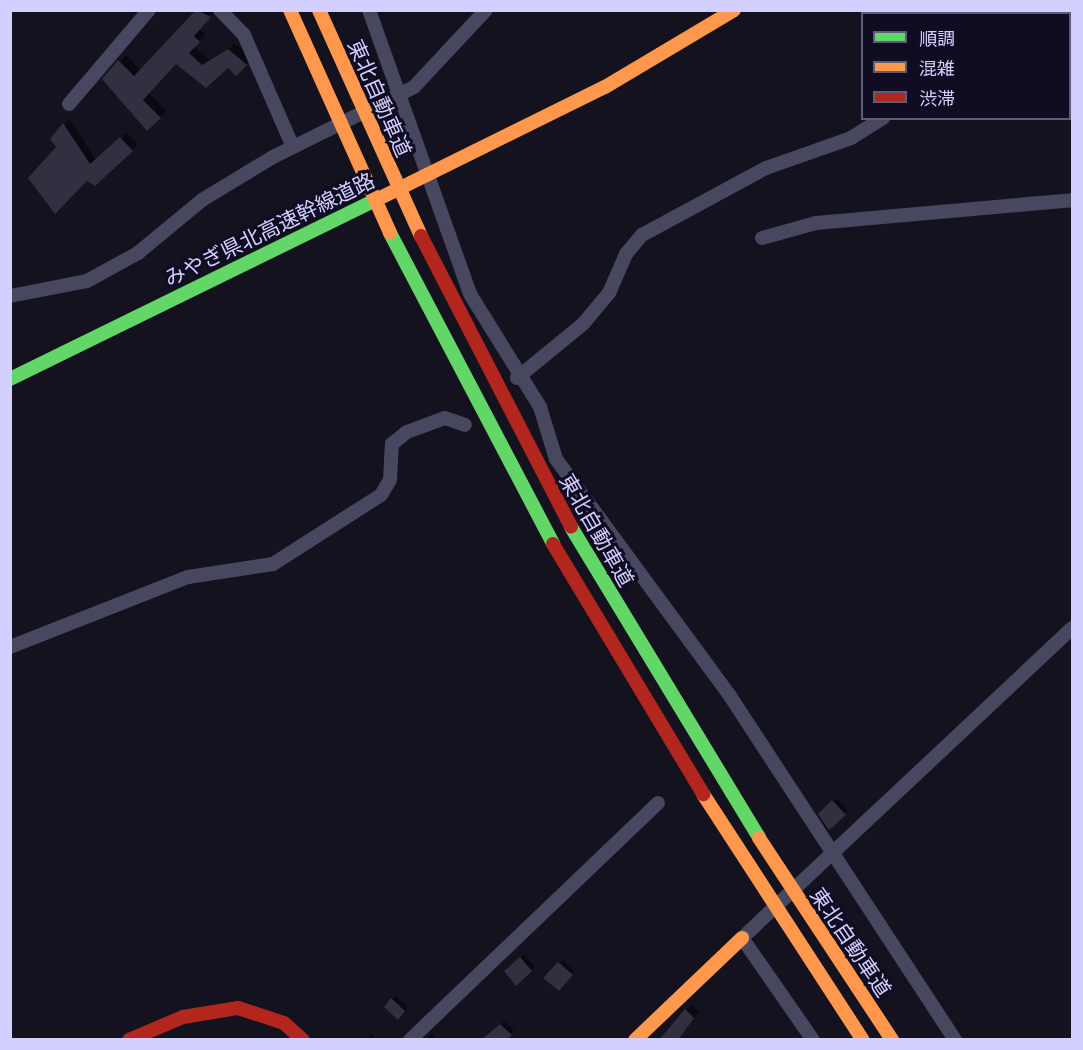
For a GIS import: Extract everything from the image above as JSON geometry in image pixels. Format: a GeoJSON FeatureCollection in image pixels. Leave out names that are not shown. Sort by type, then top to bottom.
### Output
{"type":"FeatureCollection","features":[{"type":"Feature","properties":{"kind":"main road"},"geometry":{"type":"LineString","coordinates":[[290,10],[344,140],[432,319],[537,517],[733,844],[863,1040]]}},
{"type":"Feature","properties":{"kind":"main road","name":"東北自動車道"},"geometry":{"type":"LineString","coordinates":[[319,10],[454,308],[555,500],[783,878],[892,1040]]}},
{"type":"Feature","properties":{"kind":"main road","name":"みやぎ県北高速幹線道路"},"geometry":{"type":"LineString","coordinates":[[10,379],[320,228],[651,62],[734,10]]}},
{"type":"Feature","properties":{"kind":"main road"},"geometry":{"type":"LineString","coordinates":[[635,1040],[745,935]]}},
{"type":"Feature","properties":{"kind":"main road"},"geometry":{"type":"LineString","coordinates":[[136,1038],[183,1017],[238,1008],[284,1023],[303,1040]]}},
{"type":"Feature","properties":{"kind":"street"},"geometry":{"type":"LineString","coordinates":[[69,104],[149,10]]}},
{"type":"Feature","properties":{"kind":"street"},"geometry":{"type":"LineString","coordinates":[[220,10],[244,35],[294,147]]}},
{"type":"Feature","properties":{"kind":"street"},"geometry":{"type":"LineString","coordinates":[[369,10],[470,294],[518,378],[540,407],[556,459],[730,696],[829,857],[955,1040]]}},
{"type":"Feature","properties":{"kind":"street"},"geometry":{"type":"LineString","coordinates":[[10,296],[87,281],[167,233],[202,200],[294,147],[399,94],[428,76],[486,10]]}},
{"type":"Feature","properties":{"kind":"street"},"geometry":{"type":"LineString","coordinates":[[518,378],[590,316],[642,235],[766,168],[851,138],[880,120]]}},
{"type":"Feature","properties":{"kind":"street"},"geometry":{"type":"LineString","coordinates":[[762,238],[816,223],[1072,200]]}},
{"type":"Feature","properties":{"kind":"street"},"geometry":{"type":"LineString","coordinates":[[514,397],[528,391]]}},
{"type":"Feature","properties":{"kind":"street"},"geometry":{"type":"LineString","coordinates":[[10,647],[188,576],[273,564],[381,495],[390,480],[392,444],[407,432],[445,418],[465,424]]}},
{"type":"Feature","properties":{"kind":"street"},"geometry":{"type":"LineString","coordinates":[[813,1040],[745,935],[1072,628]]}},
{"type":"Feature","properties":{"kind":"street"},"geometry":{"type":"LineString","coordinates":[[410,1040],[658,803]]}},
{"type":"Feature","properties":{"kind":"building"},"geometry":{"type":"Polygon","coordinates":[[[196,10],[211,17],[194,36],[200,42],[189,53],[202,65],[228,49],[247,65],[236,76],[228,68],[206,88],[176,64],[143,100],[161,118],[147,131],[102,79],[118,60],[134,76],[196,10]]]}},
{"type":"Feature","properties":{"kind":"building"},"geometry":{"type":"Polygon","coordinates":[[[63,123],[90,164],[120,137],[133,151],[95,186],[87,181],[55,214],[28,178],[56,147],[50,139],[63,123]]]}},
{"type":"Feature","properties":{"kind":"building"},"geometry":{"type":"Polygon","coordinates":[[[832,800],[846,815],[829,830],[818,814],[832,800]]]}},
{"type":"Feature","properties":{"kind":"building"},"geometry":{"type":"Polygon","coordinates":[[[520,957],[532,971],[516,986],[504,971],[520,957]]]}},
{"type":"Feature","properties":{"kind":"building"},"geometry":{"type":"Polygon","coordinates":[[[558,962],[573,975],[559,991],[543,978],[558,962]]]}},
{"type":"Feature","properties":{"kind":"building"},"geometry":{"type":"Polygon","coordinates":[[[391,998],[405,1011],[398,1020],[384,1007],[391,998]]]}},
{"type":"Feature","properties":{"kind":"building"},"geometry":{"type":"Polygon","coordinates":[[[685,1009],[694,1018],[678,1040],[659,1040],[685,1009]]]}},
{"type":"Feature","properties":{"kind":"building"},"geometry":{"type":"Polygon","coordinates":[[[500,1024],[512,1035],[506,1040],[481,1040],[500,1024]]]}},
{"type":"Feature","properties":{"kind":"traffic: fast"},"geometry":{"type":"LineString","coordinates":[[10,379],[376,200]]}},
{"type":"Feature","properties":{"kind":"traffic: fast"},"geometry":{"type":"LineString","coordinates":[[390,233],[553,544]]}},
{"type":"Feature","properties":{"kind":"traffic: fast"},"geometry":{"type":"LineString","coordinates":[[571,527],[759,838]]}},
{"type":"Feature","properties":{"kind":"traffic: slow"},"geometry":{"type":"LineString","coordinates":[[290,10],[390,233]]}},
{"type":"Feature","properties":{"kind":"traffic: slow"},"geometry":{"type":"LineString","coordinates":[[319,10],[421,236]]}},
{"type":"Feature","properties":{"kind":"traffic: slow"},"geometry":{"type":"LineString","coordinates":[[376,200],[605,87],[734,10]]}},
{"type":"Feature","properties":{"kind":"traffic: slow"},"geometry":{"type":"LineString","coordinates":[[703,794],[863,1040]]}},
{"type":"Feature","properties":{"kind":"traffic: slow"},"geometry":{"type":"LineString","coordinates":[[759,838],[892,1040]]}},
{"type":"Feature","properties":{"kind":"traffic: slow"},"geometry":{"type":"LineString","coordinates":[[635,1040],[742,938]]}},
{"type":"Feature","properties":{"kind":"traffic: jam"},"geometry":{"type":"LineString","coordinates":[[421,236],[571,527]]}},
{"type":"Feature","properties":{"kind":"traffic: jam"},"geometry":{"type":"LineString","coordinates":[[553,544],[703,794]]}},
{"type":"Feature","properties":{"kind":"traffic: jam"},"geometry":{"type":"LineString","coordinates":[[129,1040],[183,1017],[238,1008],[284,1023],[303,1040]]}}]}
